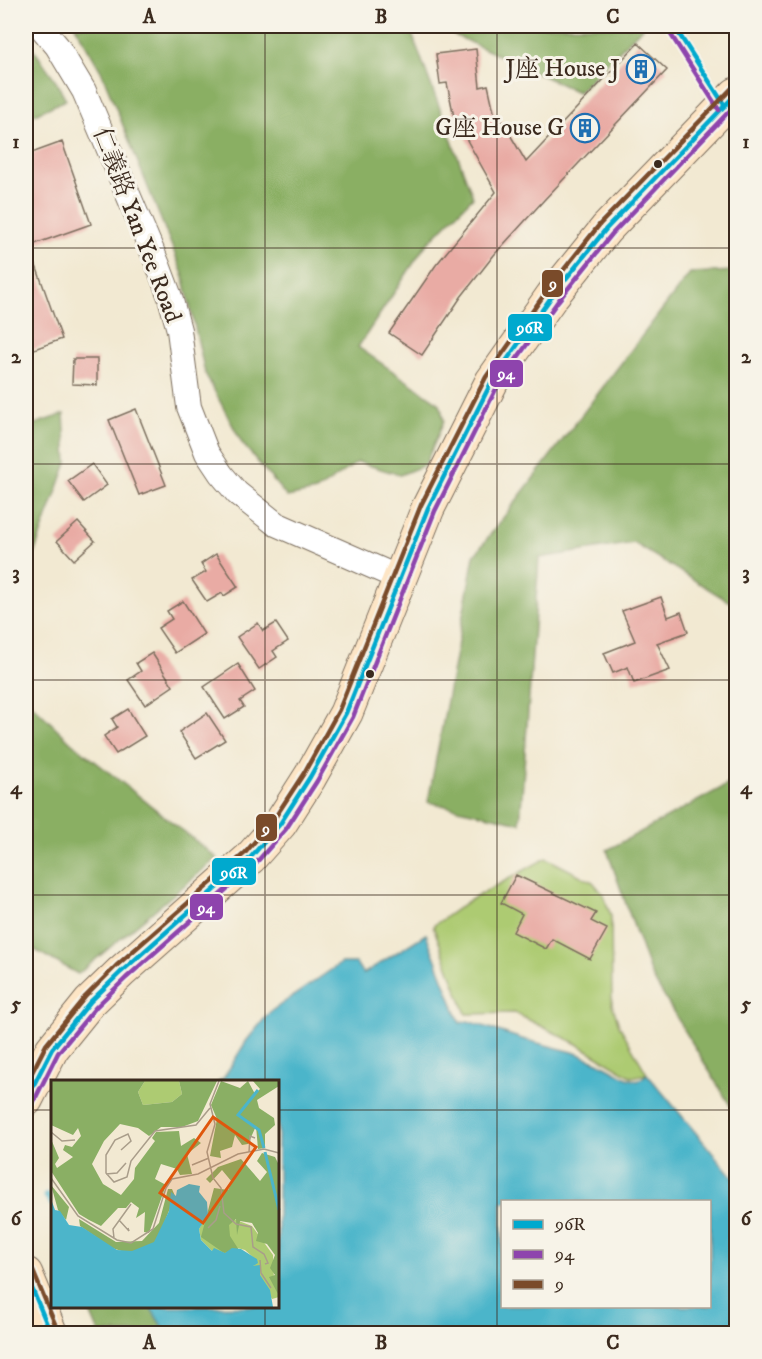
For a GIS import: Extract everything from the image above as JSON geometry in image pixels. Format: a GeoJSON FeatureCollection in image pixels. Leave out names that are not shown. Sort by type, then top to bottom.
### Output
{"type":"FeatureCollection","features":[{"type":"Feature","properties":{"kind":"street","name":"仁義路 Yan Yee Road"},"geometry":{"type":"LineString","coordinates":[[40,26],[57,45],[84,91],[158,265],[179,330],[189,407],[207,453],[237,493],[276,524],[399,578]]}},
{"type":"Feature","properties":{"kind":"street"},"geometry":{"type":"LineString","coordinates":[[26,1100],[52,1049],[90,1002],[250,858],[280,824],[346,713],[428,508],[492,381],[552,296],[606,230],[736,94]]}},
{"type":"Feature","properties":{"kind":"street"},"geometry":{"type":"LineString","coordinates":[[26,1274],[51,1334]]}},
{"type":"Feature","properties":{"kind":"green space"},"geometry":{"type":"Polygon","coordinates":[[[75,26],[414,26],[412,34],[473,197],[425,246],[358,347],[440,404],[444,421],[425,465],[400,475],[358,462],[316,491],[287,497],[242,443],[205,373],[183,274],[101,71],[75,26]]]}},
{"type":"Feature","properties":{"kind":"green space"},"geometry":{"type":"Polygon","coordinates":[[[435,26],[642,26],[643,27],[578,92],[435,26]]]}},
{"type":"Feature","properties":{"kind":"green space"},"geometry":{"type":"Polygon","coordinates":[[[26,39],[54,78],[66,100],[26,118],[26,39]]]}},
{"type":"Feature","properties":{"kind":"green space"},"geometry":{"type":"Polygon","coordinates":[[[736,271],[736,606],[634,543],[539,558],[520,823],[428,802],[474,556],[690,273],[736,271]]]}},
{"type":"Feature","properties":{"kind":"green space"},"geometry":{"type":"Polygon","coordinates":[[[64,414],[67,463],[26,575],[26,427],[64,414]]]}},
{"type":"Feature","properties":{"kind":"green space"},"geometry":{"type":"Polygon","coordinates":[[[26,699],[72,743],[217,858],[78,974],[26,945],[26,699]]]}},
{"type":"Feature","properties":{"kind":"green space"},"geometry":{"type":"Polygon","coordinates":[[[736,780],[736,1115],[651,975],[607,850],[736,780]]]}},
{"type":"Feature","properties":{"kind":"green space"},"geometry":{"type":"Polygon","coordinates":[[[546,858],[593,882],[603,894],[611,916],[612,1004],[619,1025],[647,1074],[632,1077],[579,1045],[515,1013],[466,1014],[433,926],[467,902],[546,858]]]}},
{"type":"Feature","properties":{"kind":"green space"},"geometry":{"type":"Polygon","coordinates":[[[88,1308],[219,1308],[230,1333],[99,1333],[88,1308]]]}},
{"type":"Feature","properties":{"kind":"water"},"geometry":{"type":"Polygon","coordinates":[[[426,934],[460,1023],[468,1021],[522,1039],[573,1052],[638,1081],[647,1074],[736,1181],[736,1333],[166,1333],[151,1308],[279,1308],[279,1080],[220,1080],[247,1040],[270,1012],[341,963],[356,963],[363,974],[426,934]]]}},
{"type":"Feature","properties":{"kind":"building"},"geometry":{"type":"Polygon","coordinates":[[[638,43],[667,70],[494,255],[461,297],[422,355],[389,333],[436,265],[496,192],[454,117],[447,83],[440,84],[436,54],[476,49],[480,87],[488,85],[497,125],[502,121],[526,162],[638,43]]]}},
{"type":"Feature","properties":{"kind":"building"},"geometry":{"type":"Polygon","coordinates":[[[62,142],[91,224],[29,246],[62,339],[26,352],[26,155],[62,142]]]}},
{"type":"Feature","properties":{"kind":"building"},"geometry":{"type":"Polygon","coordinates":[[[73,359],[97,359],[97,385],[72,384],[73,359]]]}},
{"type":"Feature","properties":{"kind":"building"},"geometry":{"type":"Polygon","coordinates":[[[136,409],[166,485],[139,495],[109,420],[136,409]]]}},
{"type":"Feature","properties":{"kind":"building"},"geometry":{"type":"Polygon","coordinates":[[[92,464],[107,485],[84,502],[68,481],[92,464]]]}},
{"type":"Feature","properties":{"kind":"building"},"geometry":{"type":"Polygon","coordinates":[[[78,522],[95,541],[74,560],[57,541],[78,522]]]}},
{"type":"Feature","properties":{"kind":"building"},"geometry":{"type":"Polygon","coordinates":[[[216,554],[238,587],[224,596],[222,593],[207,602],[192,580],[206,572],[201,564],[216,554]]]}},
{"type":"Feature","properties":{"kind":"building"},"geometry":{"type":"Polygon","coordinates":[[[661,597],[668,617],[681,612],[688,632],[657,643],[670,670],[634,683],[628,667],[613,673],[604,653],[635,641],[622,611],[661,597]]]}},
{"type":"Feature","properties":{"kind":"building"},"geometry":{"type":"Polygon","coordinates":[[[183,601],[204,634],[175,653],[158,628],[172,619],[167,611],[183,601]]]}},
{"type":"Feature","properties":{"kind":"building"},"geometry":{"type":"Polygon","coordinates":[[[258,623],[263,631],[276,623],[288,641],[273,651],[277,657],[259,669],[237,637],[258,623]]]}},
{"type":"Feature","properties":{"kind":"building"},"geometry":{"type":"Polygon","coordinates":[[[152,653],[173,686],[145,705],[128,680],[141,671],[136,663],[152,653]]]}},
{"type":"Feature","properties":{"kind":"building"},"geometry":{"type":"Polygon","coordinates":[[[238,664],[255,691],[240,701],[244,707],[225,719],[204,687],[238,664]]]}},
{"type":"Feature","properties":{"kind":"building"},"geometry":{"type":"Polygon","coordinates":[[[128,709],[145,736],[116,754],[104,736],[117,727],[112,719],[128,709]]]}},
{"type":"Feature","properties":{"kind":"building"},"geometry":{"type":"Polygon","coordinates":[[[207,713],[225,740],[196,758],[179,732],[207,713]]]}},
{"type":"Feature","properties":{"kind":"building"},"geometry":{"type":"Polygon","coordinates":[[[516,875],[596,913],[591,921],[607,929],[590,959],[552,939],[546,949],[513,932],[522,914],[501,903],[516,875]]]}},
{"type":"Feature","properties":{"kind":"waterway"},"geometry":{"type":"LineString","coordinates":[[47,1196],[51,1202]]}},
{"type":"Feature","properties":{"kind":"transit line","name":"96R"},"geometry":{"type":"LineString","coordinates":[[674,26],[725,106]]}},
{"type":"Feature","properties":{"kind":"transit line","name":"94"},"geometry":{"type":"LineString","coordinates":[[668,30],[719,110]]}},
{"type":"Feature","properties":{"kind":"transit line","name":"9"},"geometry":{"type":"LineString","coordinates":[[26,1084],[46,1045],[85,997],[116,966],[245,853],[274,819],[304,773],[339,710],[421,505],[486,377],[546,292],[600,224],[731,89]]}},
{"type":"Feature","properties":{"kind":"transit line","name":"96R"},"geometry":{"type":"LineString","coordinates":[[26,1100],[52,1049],[90,1002],[250,858],[280,824],[346,713],[428,508],[492,381],[552,296],[606,229],[736,94]]}},
{"type":"Feature","properties":{"kind":"transit line","name":"94"},"geometry":{"type":"LineString","coordinates":[[33,1103],[58,1053],[96,1007],[255,864],[286,829],[317,781],[353,717],[435,511],[498,385],[558,301],[612,234],[736,104]]}},
{"type":"Feature","properties":{"kind":"transit line","name":"9"},"geometry":{"type":"LineString","coordinates":[[33,1271],[58,1331]]}},
{"type":"Feature","properties":{"kind":"transit line","name":"96R"},"geometry":{"type":"LineString","coordinates":[[26,1274],[51,1334]]}},
{"type":"Feature","properties":{"kind":"place","name":"J座 House J"},"geometry":{"type":"Point","coordinates":[641,69]}},
{"type":"Feature","properties":{"kind":"place","name":"G座 House G"},"geometry":{"type":"Point","coordinates":[585,128]}}]}
